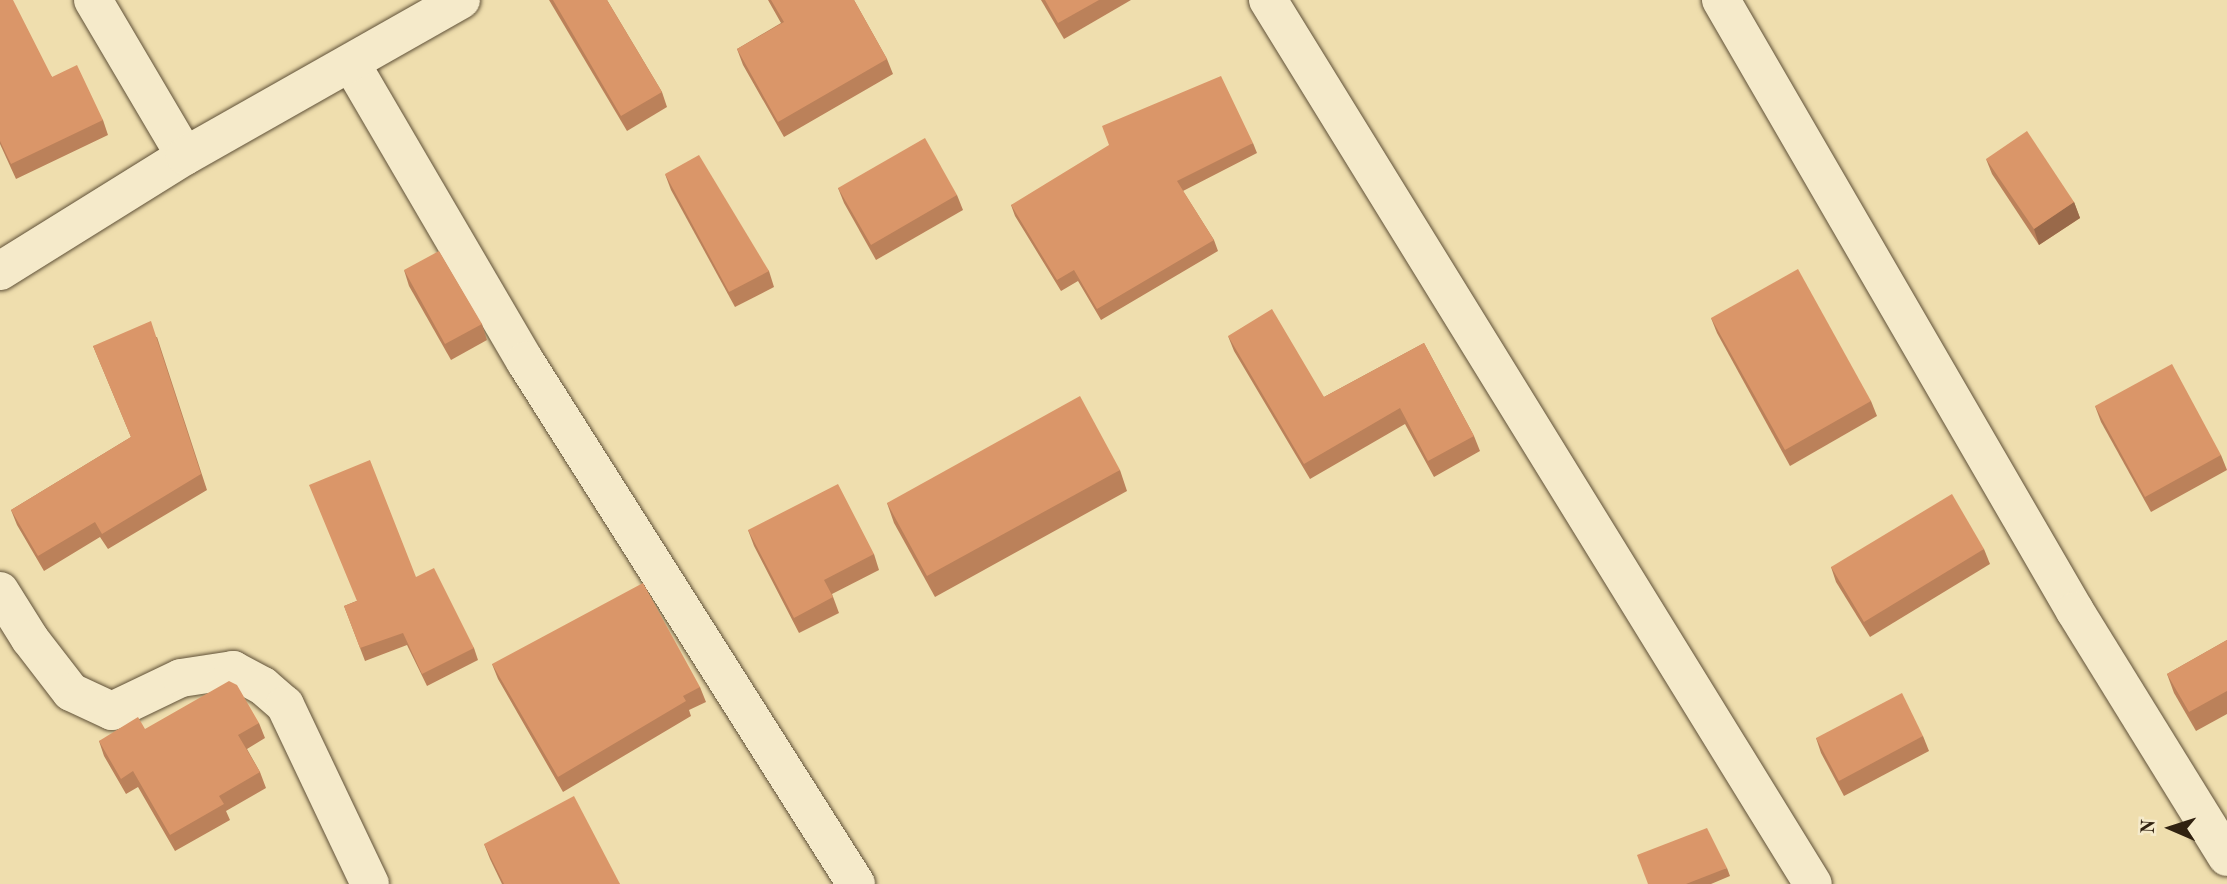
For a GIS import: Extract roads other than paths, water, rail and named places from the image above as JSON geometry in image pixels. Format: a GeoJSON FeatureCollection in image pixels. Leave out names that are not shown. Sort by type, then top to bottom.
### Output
{"type":"FeatureCollection","features":[{"type":"Feature","properties":{"kind":"street"},"geometry":{"type":"LineString","coordinates":[[93,0],[185,156]]}},
{"type":"Feature","properties":{"kind":"street"},"geometry":{"type":"LineString","coordinates":[[0,271],[185,156],[352,65],[461,0]]}},
{"type":"Feature","properties":{"kind":"street"},"geometry":{"type":"LineString","coordinates":[[1268,0],[1813,884]]}},
{"type":"Feature","properties":{"kind":"street"},"geometry":{"type":"LineString","coordinates":[[1721,0],[2075,611],[2227,857]]}},
{"type":"Feature","properties":{"kind":"street"},"geometry":{"type":"LineString","coordinates":[[352,65],[526,360],[856,884]]}},
{"type":"Feature","properties":{"kind":"street"},"geometry":{"type":"LineString","coordinates":[[0,590],[30,639],[71,692],[111,711],[181,678],[233,670],[263,686],[285,705],[370,884]]}}]}
